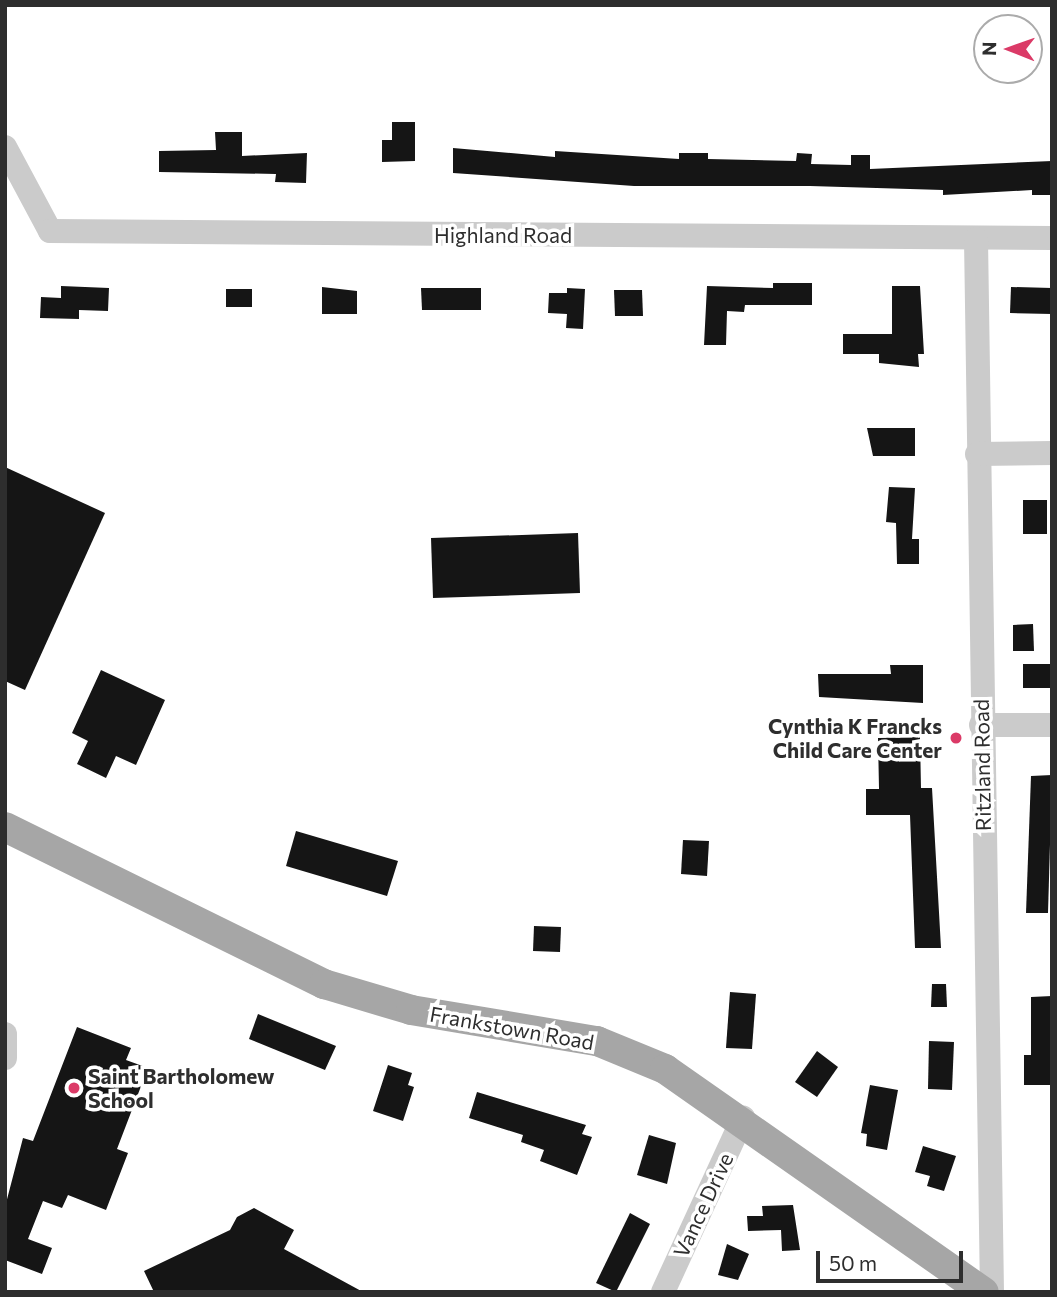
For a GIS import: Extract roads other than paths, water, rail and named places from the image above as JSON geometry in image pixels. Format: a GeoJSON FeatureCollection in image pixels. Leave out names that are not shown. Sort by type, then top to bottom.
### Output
{"type":"FeatureCollection","features":[{"type":"Feature","properties":{"kind":"main road","name":"Frankstown Road"},"geometry":{"type":"LineString","coordinates":[[5,827],[324,984],[411,1010],[597,1041],[665,1069],[743,1118],[984,1292]]}},
{"type":"Feature","properties":{"kind":"street","name":"Highland Road"},"geometry":{"type":"LineString","coordinates":[[5,147],[50,231],[1052,238]]}},
{"type":"Feature","properties":{"kind":"street","name":"Ritzland Road"},"geometry":{"type":"LineString","coordinates":[[976,239],[981,724],[992,1292]]}},
{"type":"Feature","properties":{"kind":"street"},"geometry":{"type":"LineString","coordinates":[[977,454],[1052,453]]}},
{"type":"Feature","properties":{"kind":"street"},"geometry":{"type":"LineString","coordinates":[[981,724],[1052,725]]}},
{"type":"Feature","properties":{"kind":"street"},"geometry":{"type":"LineString","coordinates":[[5,1034],[5,1058]]}},
{"type":"Feature","properties":{"kind":"street","name":"Vance Drive"},"geometry":{"type":"LineString","coordinates":[[663,1292],[743,1118]]}},
{"type":"Feature","properties":{"kind":"place","name":"Cynthia K Francks Child Care Center"},"geometry":{"type":"Point","coordinates":[956,738]}},
{"type":"Feature","properties":{"kind":"place","name":"Saint Bartholomew School"},"geometry":{"type":"Point","coordinates":[74,1088]}}]}
